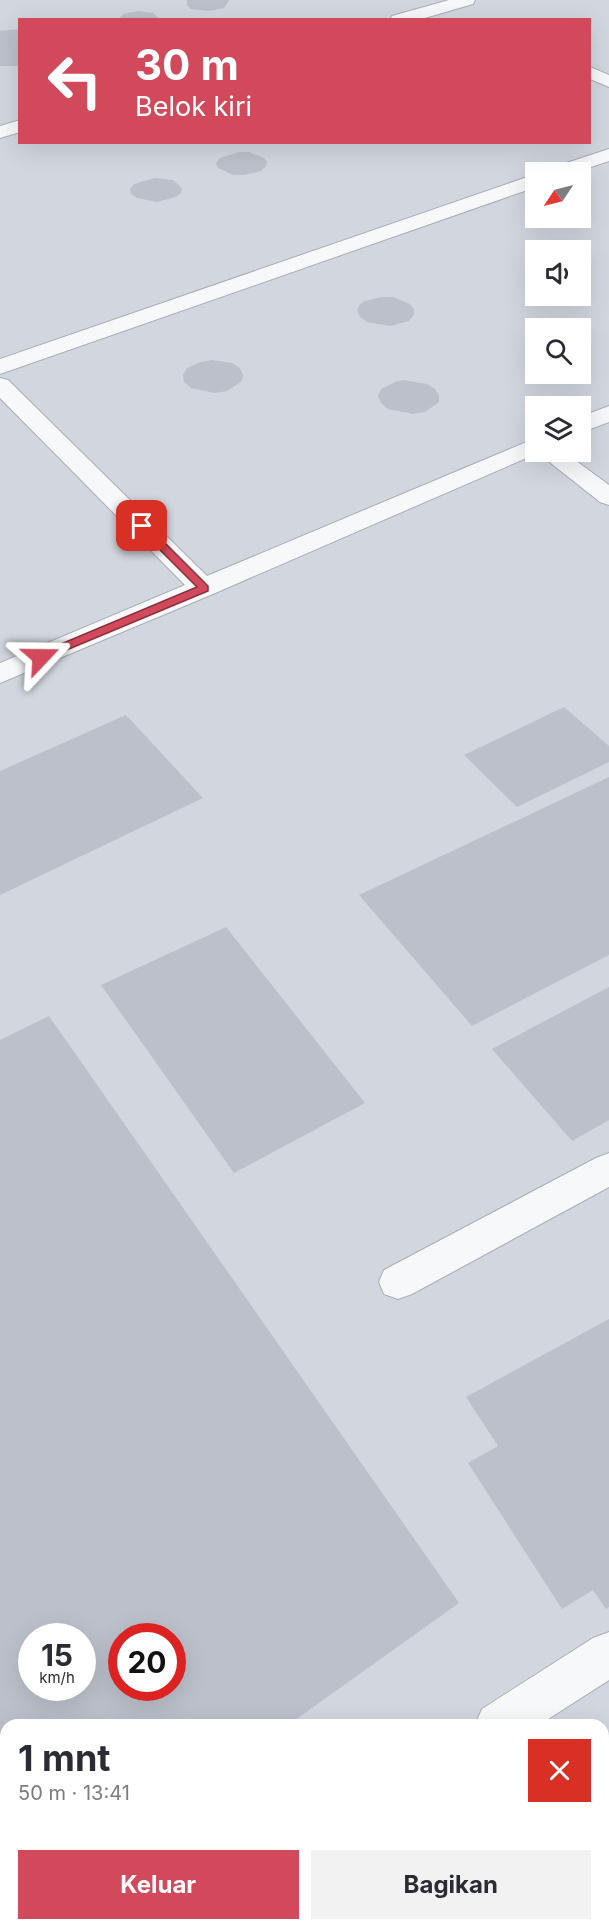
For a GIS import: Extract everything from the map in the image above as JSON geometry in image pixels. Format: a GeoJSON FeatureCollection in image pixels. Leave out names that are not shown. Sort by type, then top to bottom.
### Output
{"type":"FeatureCollection","features":[{"type":"Feature","properties":{"kind":"lane"},"geometry":{"type":"LineString","coordinates":[[406,18],[462,4]]}},
{"type":"Feature","properties":{"kind":"lane"},"geometry":{"type":"LineString","coordinates":[[591,73],[609,82]]}},
{"type":"Feature","properties":{"kind":"lane"},"geometry":{"type":"LineString","coordinates":[[0,132],[18,127]]}},
{"type":"Feature","properties":{"kind":"lane"},"geometry":{"type":"LineString","coordinates":[[588,162],[609,155]]}},
{"type":"Feature","properties":{"kind":"lane"},"geometry":{"type":"LineString","coordinates":[[0,367],[525,184]]}},
{"type":"Feature","properties":{"kind":"lane"},"geometry":{"type":"LineString","coordinates":[[0,385],[204,588]]}},
{"type":"Feature","properties":{"kind":"lane"},"geometry":{"type":"LineString","coordinates":[[591,421],[609,413]]}},
{"type":"Feature","properties":{"kind":"lane"},"geometry":{"type":"LineString","coordinates":[[0,674],[525,450]]}},
{"type":"Feature","properties":{"kind":"lane"},"geometry":{"type":"LineString","coordinates":[[562,462],[609,497]]}},
{"type":"Feature","properties":{"kind":"lane"},"geometry":{"type":"LineString","coordinates":[[398,1282],[609,1169]]}},
{"type":"Feature","properties":{"kind":"lane"},"geometry":{"type":"LineString","coordinates":[[507,1719],[609,1654]]}},
{"type":"Feature","properties":{"kind":"shaded area"},"geometry":{"type":"Polygon","coordinates":[[[0,0],[609,0],[609,1719],[0,1719],[0,0]]]}},
{"type":"Feature","properties":{"kind":"building"},"geometry":{"type":"Polygon","coordinates":[[[187,0],[229,1],[224,8],[209,11],[191,9],[187,5],[187,0]]]}},
{"type":"Feature","properties":{"kind":"building"},"geometry":{"type":"Polygon","coordinates":[[[138,11],[153,13],[159,18],[119,18],[124,14],[138,11]]]}},
{"type":"Feature","properties":{"kind":"building"},"geometry":{"type":"Polygon","coordinates":[[[18,29],[18,66],[0,66],[0,31],[18,29]]]}},
{"type":"Feature","properties":{"kind":"building"},"geometry":{"type":"Polygon","coordinates":[[[239,152],[249,152],[264,158],[267,162],[266,166],[261,171],[244,175],[233,175],[218,168],[216,163],[220,158],[239,152]]]}},
{"type":"Feature","properties":{"kind":"building"},"geometry":{"type":"Polygon","coordinates":[[[155,178],[173,180],[182,188],[181,193],[176,197],[157,202],[137,198],[131,194],[130,189],[134,184],[155,178]]]}},
{"type":"Feature","properties":{"kind":"building"},"geometry":{"type":"Polygon","coordinates":[[[381,297],[393,297],[410,304],[414,309],[414,315],[409,321],[390,326],[367,322],[360,317],[357,310],[360,304],[381,297]]]}},
{"type":"Feature","properties":{"kind":"building"},"geometry":{"type":"Polygon","coordinates":[[[211,360],[232,363],[240,368],[243,375],[242,381],[227,391],[215,393],[191,388],[184,382],[183,375],[187,368],[211,360]]]}},
{"type":"Feature","properties":{"kind":"building"},"geometry":{"type":"Polygon","coordinates":[[[404,380],[427,384],[435,389],[439,395],[439,402],[425,412],[413,414],[388,409],[381,403],[378,396],[381,389],[404,380]]]}},
{"type":"Feature","properties":{"kind":"building"},"geometry":{"type":"Polygon","coordinates":[[[564,707],[609,746],[609,762],[517,807],[464,755],[564,707]]]}},
{"type":"Feature","properties":{"kind":"building"},"geometry":{"type":"Polygon","coordinates":[[[126,715],[203,798],[0,895],[0,771],[126,715]]]}},
{"type":"Feature","properties":{"kind":"building"},"geometry":{"type":"Polygon","coordinates":[[[609,777],[609,955],[472,1026],[359,895],[609,777]]]}},
{"type":"Feature","properties":{"kind":"building"},"geometry":{"type":"Polygon","coordinates":[[[226,927],[365,1103],[234,1173],[101,985],[226,927]]]}},
{"type":"Feature","properties":{"kind":"building"},"geometry":{"type":"Polygon","coordinates":[[[609,987],[609,1120],[572,1141],[492,1049],[609,987]]]}},
{"type":"Feature","properties":{"kind":"building"},"geometry":{"type":"Polygon","coordinates":[[[49,1016],[459,1603],[296,1719],[0,1719],[0,1040],[49,1016]]]}},
{"type":"Feature","properties":{"kind":"building"},"geometry":{"type":"Polygon","coordinates":[[[609,1319],[609,1607],[606,1609],[593,1590],[562,1609],[468,1463],[498,1446],[466,1397],[609,1319]]]}},
{"type":"Feature","properties":{"kind":"route"},"geometry":{"type":"LineString","coordinates":[[41,657],[204,588],[142,526]]}}]}
